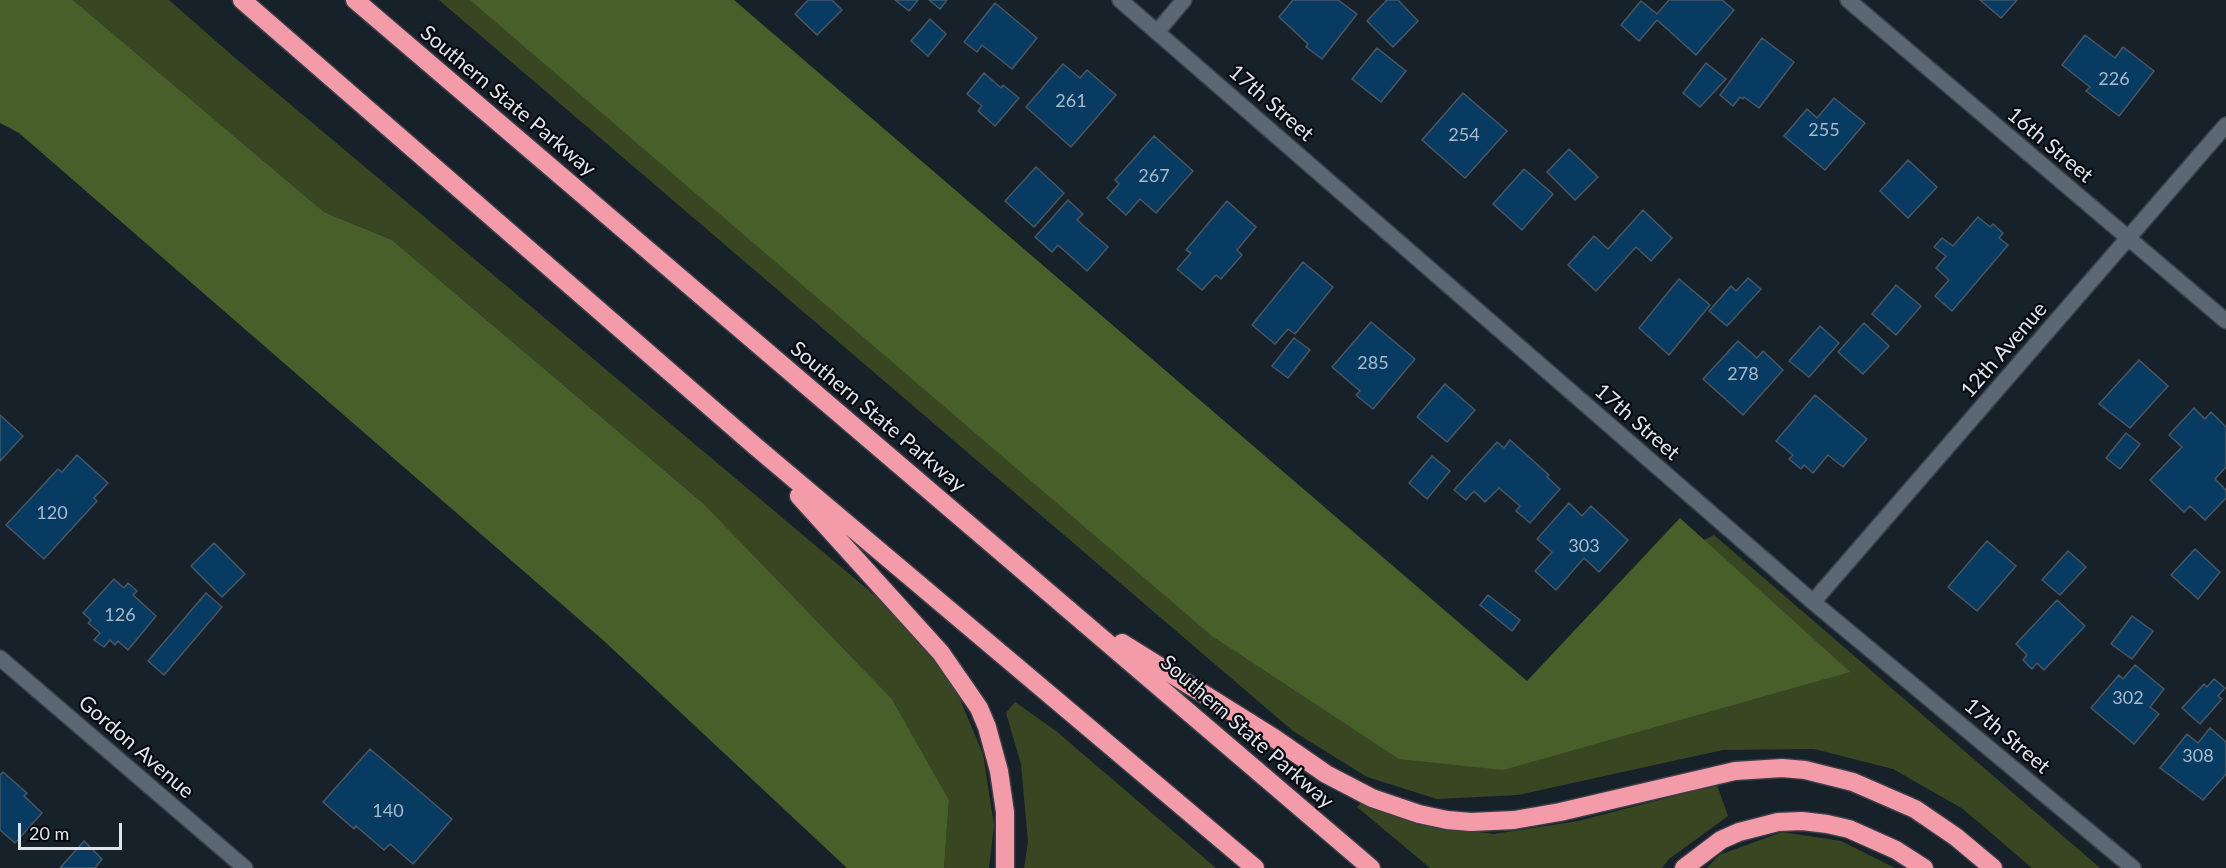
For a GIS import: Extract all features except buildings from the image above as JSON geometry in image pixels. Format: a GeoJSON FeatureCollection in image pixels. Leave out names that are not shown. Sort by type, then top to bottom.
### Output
{"type":"FeatureCollection","features":[{"type":"Feature","properties":{"kind":"highway"},"geometry":{"type":"LineString","coordinates":[[242,0],[755,446],[1255,868]]}},
{"type":"Feature","properties":{"kind":"highway","name":"Southern State Parkway"},"geometry":{"type":"LineString","coordinates":[[355,0],[1371,868]]}},
{"type":"Feature","properties":{"kind":"highway"},"geometry":{"type":"LineString","coordinates":[[755,446],[941,653],[979,708],[987,727],[999,771],[1005,812],[1005,868]]}},
{"type":"Feature","properties":{"kind":"highway"},"geometry":{"type":"LineString","coordinates":[[1070,610],[1274,738],[1333,778],[1372,798],[1419,814],[1470,822],[1514,820],[1560,812],[1735,771],[1782,768],[1805,770],[1853,782],[1915,809],[1956,837],[1994,868]]}},
{"type":"Feature","properties":{"kind":"highway"},"geometry":{"type":"LineString","coordinates":[[1684,868],[1721,840],[1739,832],[1779,822],[1802,821],[1849,829],[1896,850],[1924,868]]}},
{"type":"Feature","properties":{"kind":"street","name":"17th Street"},"geometry":{"type":"LineString","coordinates":[[1120,0],[1812,602],[2133,868]]}},
{"type":"Feature","properties":{"kind":"street"},"geometry":{"type":"LineString","coordinates":[[1157,32],[1184,0]]}},
{"type":"Feature","properties":{"kind":"street","name":"16th Street"},"geometry":{"type":"LineString","coordinates":[[1848,0],[2226,321]]}},
{"type":"Feature","properties":{"kind":"street","name":"12th Avenue"},"geometry":{"type":"LineString","coordinates":[[1812,602],[2226,125]]}},
{"type":"Feature","properties":{"kind":"street","name":"Gordon Avenue"},"geometry":{"type":"LineString","coordinates":[[0,658],[245,868]]}},
{"type":"Feature","properties":{"kind":"green space"},"geometry":{"type":"Polygon","coordinates":[[[0,0],[73,0],[324,212],[392,240],[704,504],[892,699],[949,800],[944,868],[847,868],[604,641],[19,133],[0,123],[0,0]]]}},
{"type":"Feature","properties":{"kind":"green space"},"geometry":{"type":"Polygon","coordinates":[[[73,0],[169,0],[910,625],[954,685],[983,754],[994,825],[989,868],[944,868],[949,800],[892,699],[704,504],[392,240],[324,212],[73,0]]]}},
{"type":"Feature","properties":{"kind":"green space"},"geometry":{"type":"Polygon","coordinates":[[[439,0],[470,0],[1503,770],[1700,542],[1714,535],[2100,868],[2032,868],[1963,809],[1893,769],[1814,749],[1723,750],[1518,795],[1437,799],[1367,777],[1293,731],[439,0]]]}},
{"type":"Feature","properties":{"kind":"green space"},"geometry":{"type":"Polygon","coordinates":[[[470,0],[734,0],[1527,681],[1680,518],[1850,672],[1503,770],[1399,759],[1212,636],[470,0]]]}},
{"type":"Feature","properties":{"kind":"green space"},"geometry":{"type":"Polygon","coordinates":[[[1015,702],[1056,731],[1216,868],[1024,868],[1028,842],[1021,764],[1006,713],[1015,702]]]}},
{"type":"Feature","properties":{"kind":"green space"},"geometry":{"type":"Polygon","coordinates":[[[1717,785],[1728,816],[1669,859],[1662,868],[1430,868],[1357,807],[1364,800],[1419,824],[1494,834],[1578,821],[1717,785]]]}},
{"type":"Feature","properties":{"kind":"green space"},"geometry":{"type":"Polygon","coordinates":[[[1782,832],[1841,841],[1895,868],[1707,868],[1719,855],[1782,832]]]}}]}
